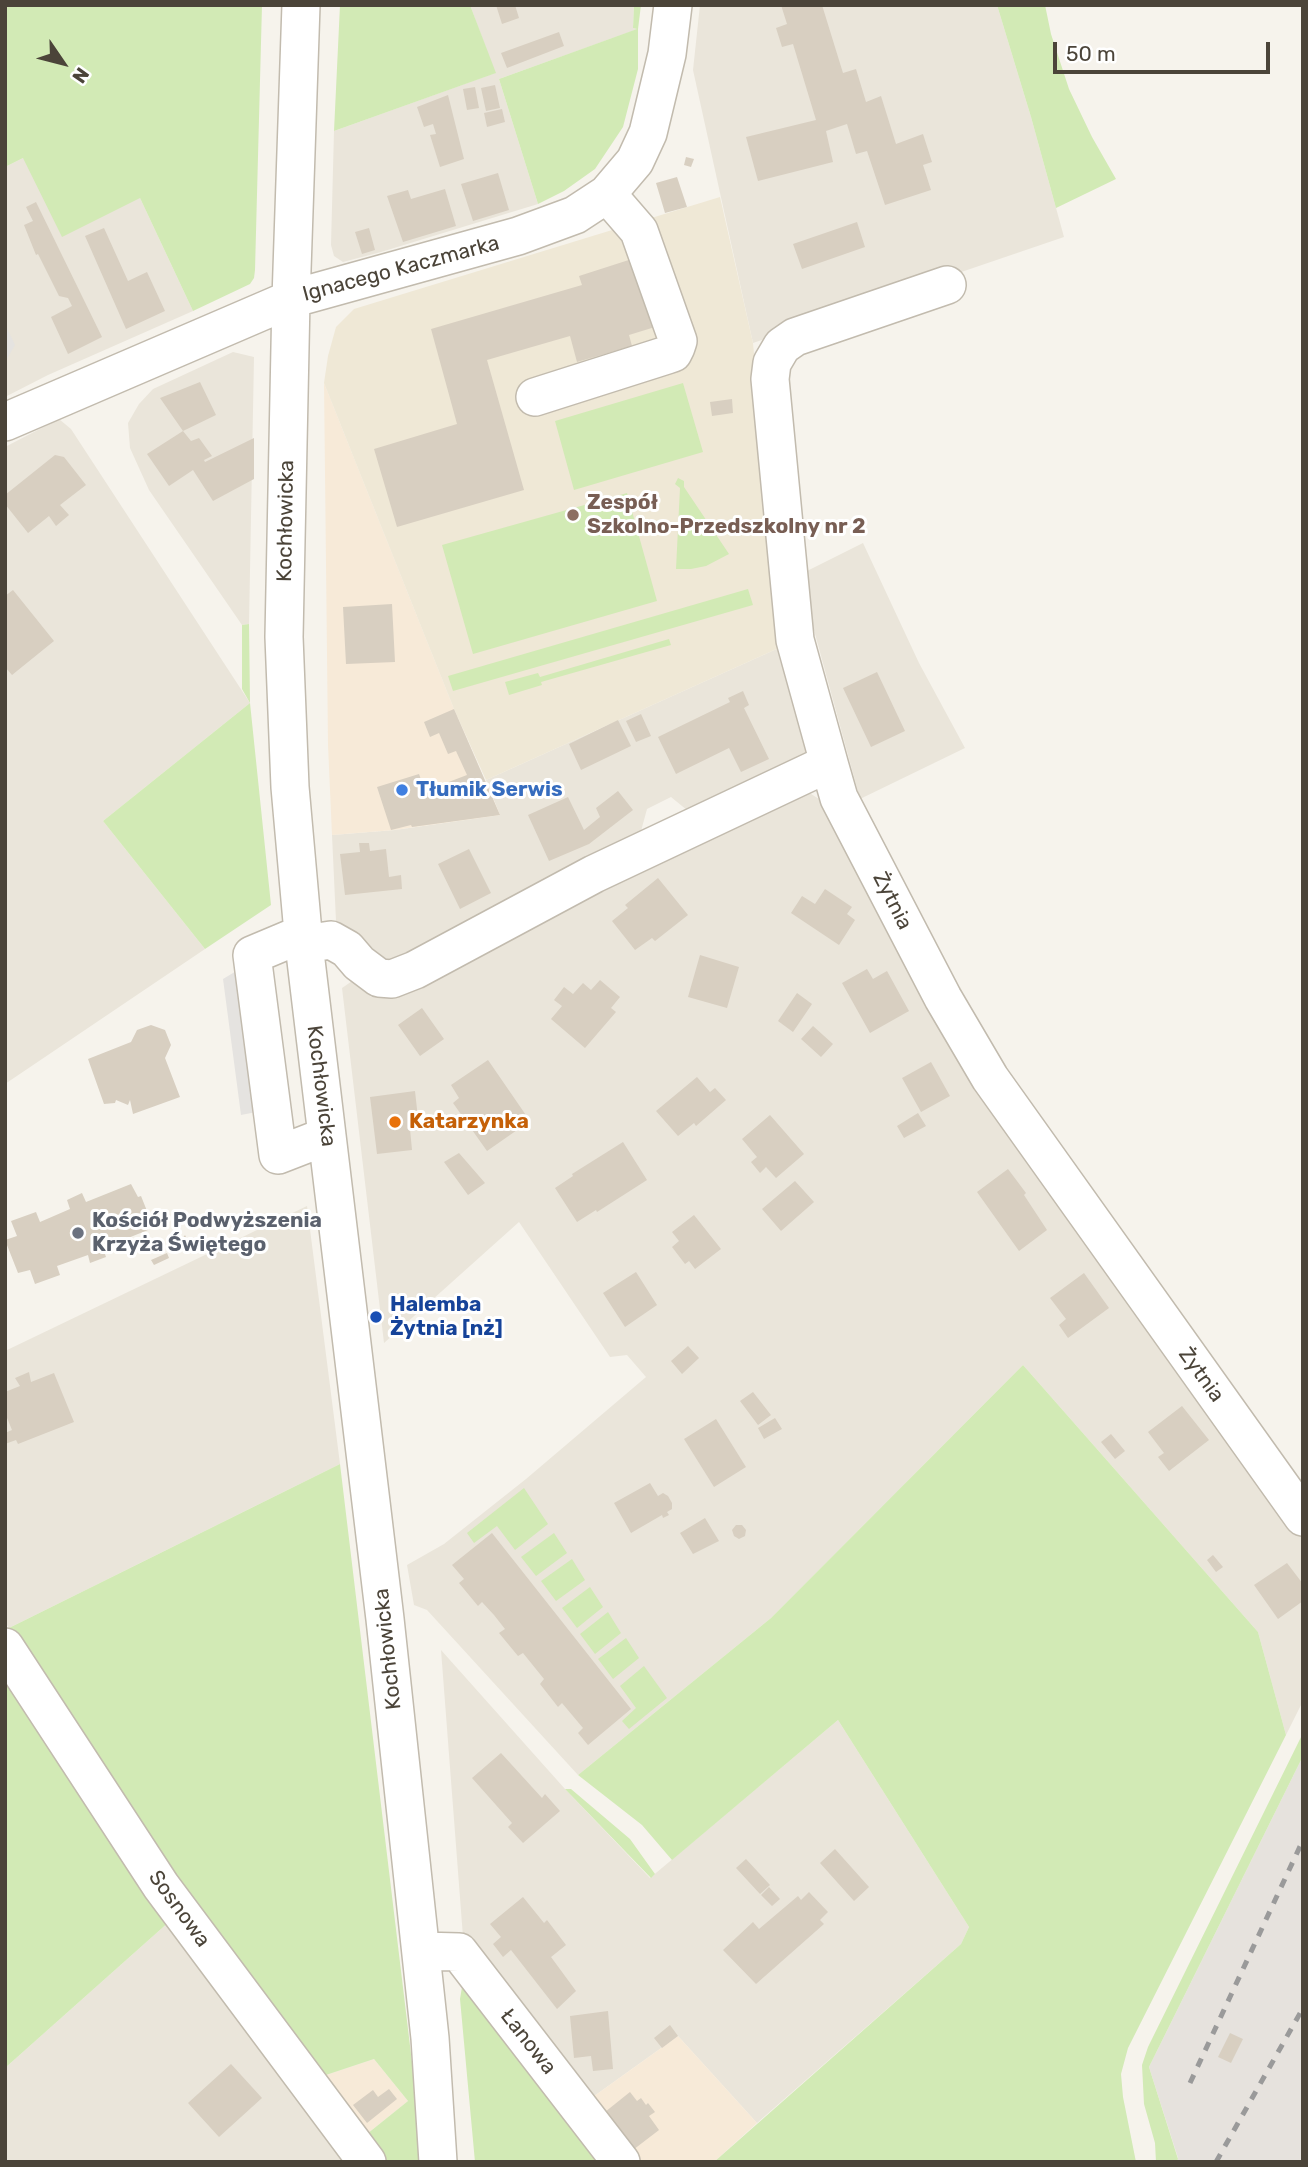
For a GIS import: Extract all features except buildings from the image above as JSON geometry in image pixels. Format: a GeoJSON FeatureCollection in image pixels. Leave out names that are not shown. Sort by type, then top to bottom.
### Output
{"type":"FeatureCollection","features":[{"type":"Feature","properties":{"kind":"street","name":"Kochłowicka"},"geometry":{"type":"LineString","coordinates":[[301,5],[284,637],[290,787],[303,939],[385,1619],[421,1951],[438,2162]]}},
{"type":"Feature","properties":{"kind":"street","name":"Ignacego Kaczmarka"},"geometry":{"type":"LineString","coordinates":[[5,422],[291,299],[519,236],[575,215],[607,194],[635,161],[648,133],[667,54],[673,5]]}},
{"type":"Feature","properties":{"kind":"street"},"geometry":{"type":"LineString","coordinates":[[535,397],[667,355],[676,347],[678,341],[639,231],[607,194]]}},
{"type":"Feature","properties":{"kind":"street","name":"Żytnia"},"geometry":{"type":"LineString","coordinates":[[947,285],[796,337],[782,346],[772,363],[771,379],[795,640],[839,799],[943,998],[990,1078],[1303,1517]]}},
{"type":"Feature","properties":{"kind":"street"},"geometry":{"type":"LineString","coordinates":[[327,1136],[278,1155],[252,955],[303,939],[331,940],[347,949],[359,963],[379,978],[392,979],[415,970],[594,874],[829,763]]}},
{"type":"Feature","properties":{"kind":"street","name":"Sosnowa"},"geometry":{"type":"LineString","coordinates":[[5,1647],[161,1886],[367,2162]]}},
{"type":"Feature","properties":{"kind":"street","name":"Łanowa"},"geometry":{"type":"LineString","coordinates":[[421,1951],[459,1952],[621,2162]]}},
{"type":"Feature","properties":{"kind":"shaded area"},"geometry":{"type":"Polygon","coordinates":[[[470,5],[634,5],[633,28],[638,29],[499,79],[538,204],[343,262],[334,256],[331,245],[334,131],[495,73],[470,5]]]}},
{"type":"Feature","properties":{"kind":"shaded area"},"geometry":{"type":"Polygon","coordinates":[[[700,5],[997,5],[1064,237],[753,343],[693,70],[700,5]]]}},
{"type":"Feature","properties":{"kind":"shaded area"},"geometry":{"type":"Polygon","coordinates":[[[23,158],[140,198],[193,311],[48,375],[5,397],[5,167],[23,158]]]}},
{"type":"Feature","properties":{"kind":"shaded area","name":"Zespół Szkolno-Przedszkolny nr 2"},"geometry":{"type":"Polygon","coordinates":[[[720,197],[753,343],[781,647],[486,780],[454,709],[324,383],[336,327],[354,309],[720,197]]]}},
{"type":"Feature","properties":{"kind":"shaded area"},"geometry":{"type":"Polygon","coordinates":[[[5,324],[15,345],[5,362],[5,324]]]}},
{"type":"Feature","properties":{"kind":"shaded area"},"geometry":{"type":"Polygon","coordinates":[[[233,352],[254,357],[249,624],[242,625],[149,490],[130,448],[128,423],[139,404],[153,389],[233,352]]]}},
{"type":"Feature","properties":{"kind":"shaded area"},"geometry":{"type":"Polygon","coordinates":[[[324,383],[454,709],[500,815],[394,830],[332,835],[328,745],[324,383]]]}},
{"type":"Feature","properties":{"kind":"shaded area"},"geometry":{"type":"Polygon","coordinates":[[[59,419],[71,429],[250,703],[103,821],[205,949],[5,1084],[5,447],[59,419]]]}},
{"type":"Feature","properties":{"kind":"shaded area"},"geometry":{"type":"Polygon","coordinates":[[[863,543],[919,663],[965,748],[860,799],[799,575],[863,543]]]}},
{"type":"Feature","properties":{"kind":"shaded area"},"geometry":{"type":"Polygon","coordinates":[[[781,647],[815,755],[693,815],[671,797],[647,809],[638,842],[390,962],[378,956],[336,921],[332,835],[395,830],[500,815],[486,780],[781,647]]]}},
{"type":"Feature","properties":{"kind":"shaded area"},"geometry":{"type":"Polygon","coordinates":[[[808,792],[819,799],[1303,1528],[1303,1701],[1286,1735],[1258,1632],[1023,1365],[771,1618],[578,1775],[427,1610],[414,1605],[407,1565],[444,1544],[526,1479],[646,1377],[627,1355],[610,1357],[519,1222],[384,1343],[342,988],[358,977],[371,997],[387,995],[583,886],[808,792]]]}},
{"type":"Feature","properties":{"kind":"shaded area"},"geometry":{"type":"Polygon","coordinates":[[[263,955],[282,1107],[241,1115],[223,979],[263,955]]]}},
{"type":"Feature","properties":{"kind":"shaded area"},"geometry":{"type":"Polygon","coordinates":[[[307,1206],[340,1464],[9,1628],[5,1622],[5,1351],[307,1206]]]}},
{"type":"Feature","properties":{"kind":"shaded area"},"geometry":{"type":"Polygon","coordinates":[[[441,1650],[565,1789],[650,1878],[838,1720],[969,1927],[961,1944],[757,2123],[678,2036],[583,2104],[464,1950],[441,1650]]]}},
{"type":"Feature","properties":{"kind":"shaded area"},"geometry":{"type":"Polygon","coordinates":[[[1303,1756],[1303,2162],[1176,2162],[1178,2158],[1149,2067],[1303,1756]]]}},
{"type":"Feature","properties":{"kind":"shaded area"},"geometry":{"type":"Polygon","coordinates":[[[170,1921],[359,2162],[5,2162],[5,2068],[170,1921]]]}},
{"type":"Feature","properties":{"kind":"shaded area"},"geometry":{"type":"Polygon","coordinates":[[[678,2036],[757,2123],[714,2162],[631,2162],[583,2104],[678,2036]]]}},
{"type":"Feature","properties":{"kind":"shaded area"},"geometry":{"type":"Polygon","coordinates":[[[374,2059],[408,2101],[362,2138],[317,2078],[374,2059]]]}},
{"type":"Feature","properties":{"kind":"green space"},"geometry":{"type":"Polygon","coordinates":[[[5,5],[262,5],[255,270],[250,284],[193,311],[140,198],[62,237],[23,158],[5,167],[5,5]]]}},
{"type":"Feature","properties":{"kind":"green space"},"geometry":{"type":"Polygon","coordinates":[[[340,5],[470,5],[496,73],[334,131],[340,5]]]}},
{"type":"Feature","properties":{"kind":"green space"},"geometry":{"type":"Polygon","coordinates":[[[634,5],[641,5],[638,69],[623,127],[595,169],[564,191],[538,204],[499,79],[637,29],[633,28],[634,5]]]}},
{"type":"Feature","properties":{"kind":"green space"},"geometry":{"type":"Polygon","coordinates":[[[997,5],[1045,5],[1051,34],[1069,89],[1116,179],[1056,208],[1031,117],[997,5]]]}},
{"type":"Feature","properties":{"kind":"green space"},"geometry":{"type":"Polygon","coordinates":[[[683,383],[703,452],[574,490],[555,421],[683,383]]]}},
{"type":"Feature","properties":{"kind":"green space"},"geometry":{"type":"Polygon","coordinates":[[[678,478],[684,481],[684,487],[729,554],[706,566],[676,569],[680,488],[675,484],[678,478]]]}},
{"type":"Feature","properties":{"kind":"green space"},"geometry":{"type":"Polygon","coordinates":[[[627,493],[657,601],[473,654],[442,545],[627,493]]]}},
{"type":"Feature","properties":{"kind":"green space"},"geometry":{"type":"Polygon","coordinates":[[[748,589],[753,605],[453,691],[448,676],[748,589]]]}},
{"type":"Feature","properties":{"kind":"green space"},"geometry":{"type":"Polygon","coordinates":[[[249,624],[250,703],[242,689],[242,625],[249,624]]]}},
{"type":"Feature","properties":{"kind":"green space"},"geometry":{"type":"Polygon","coordinates":[[[669,639],[671,645],[541,682],[542,685],[509,695],[505,682],[538,673],[540,677],[669,639]]]}},
{"type":"Feature","properties":{"kind":"green space"},"geometry":{"type":"Polygon","coordinates":[[[250,703],[271,905],[205,949],[103,821],[250,703]]]}},
{"type":"Feature","properties":{"kind":"green space"},"geometry":{"type":"Polygon","coordinates":[[[1023,1365],[1258,1632],[1286,1735],[1128,2048],[1121,2074],[1136,2162],[714,2162],[961,1944],[969,1927],[838,1720],[672,1860],[642,1825],[578,1775],[771,1618],[1023,1365]]]}},
{"type":"Feature","properties":{"kind":"green space"},"geometry":{"type":"Polygon","coordinates":[[[340,1464],[424,2162],[380,2162],[362,2138],[408,2101],[374,2059],[317,2078],[171,1874],[9,1628],[340,1464]]]}},
{"type":"Feature","properties":{"kind":"green space"},"geometry":{"type":"Polygon","coordinates":[[[524,1488],[548,1524],[515,1550],[497,1526],[474,1543],[467,1533],[524,1488]]]}},
{"type":"Feature","properties":{"kind":"green space"},"geometry":{"type":"Polygon","coordinates":[[[554,1533],[567,1553],[536,1576],[521,1557],[554,1533]]]}},
{"type":"Feature","properties":{"kind":"green space"},"geometry":{"type":"Polygon","coordinates":[[[572,1559],[585,1580],[556,1601],[541,1581],[572,1559]]]}},
{"type":"Feature","properties":{"kind":"green space"},"geometry":{"type":"Polygon","coordinates":[[[590,1587],[603,1607],[577,1628],[562,1608],[590,1587]]]}},
{"type":"Feature","properties":{"kind":"green space"},"geometry":{"type":"Polygon","coordinates":[[[608,1612],[621,1633],[595,1654],[580,1634],[608,1612]]]}},
{"type":"Feature","properties":{"kind":"green space"},"geometry":{"type":"Polygon","coordinates":[[[626,1638],[639,1658],[613,1679],[598,1659],[626,1638]]]}},
{"type":"Feature","properties":{"kind":"green space"},"geometry":{"type":"Polygon","coordinates":[[[644,1666],[667,1698],[629,1729],[622,1721],[636,1708],[620,1686],[644,1666]]]}},
{"type":"Feature","properties":{"kind":"green space"},"geometry":{"type":"Polygon","coordinates":[[[13,1679],[170,1921],[5,2068],[5,1685],[13,1679]]]}},
{"type":"Feature","properties":{"kind":"green space"},"geometry":{"type":"Polygon","coordinates":[[[1303,1733],[1303,1756],[1149,2067],[1178,2159],[1176,2162],[1156,2162],[1155,2143],[1144,2104],[1142,2065],[1148,2047],[1303,1733]]]}},
{"type":"Feature","properties":{"kind":"green space"},"geometry":{"type":"Polygon","coordinates":[[[565,1789],[571,1789],[630,1839],[655,1874],[651,1878],[565,1789]]]}},
{"type":"Feature","properties":{"kind":"green space"},"geometry":{"type":"Polygon","coordinates":[[[462,1987],[481,1995],[607,2162],[475,2162],[460,1999],[462,1987]]]}},
{"type":"Feature","properties":{"kind":"railway"},"geometry":{"type":"LineString","coordinates":[[1190,2083],[1303,1840]]}},
{"type":"Feature","properties":{"kind":"railway"},"geometry":{"type":"LineString","coordinates":[[1216,2162],[1303,2008]]}},
{"type":"Feature","properties":{"kind":"place","name":"Zespół Szkolno-Przedszkolny nr 2"},"geometry":{"type":"Point","coordinates":[573,515]}},
{"type":"Feature","properties":{"kind":"place","name":"Tłumik Serwis"},"geometry":{"type":"Point","coordinates":[402,790]}},
{"type":"Feature","properties":{"kind":"place","name":"Katarzynka"},"geometry":{"type":"Point","coordinates":[395,1122]}},
{"type":"Feature","properties":{"kind":"place","name":"Kościół Podwyższenia Krzyża Świętego"},"geometry":{"type":"Point","coordinates":[78,1233]}},
{"type":"Feature","properties":{"kind":"place","name":"Halemba Żytnia [nż]"},"geometry":{"type":"Point","coordinates":[376,1317]}}]}
